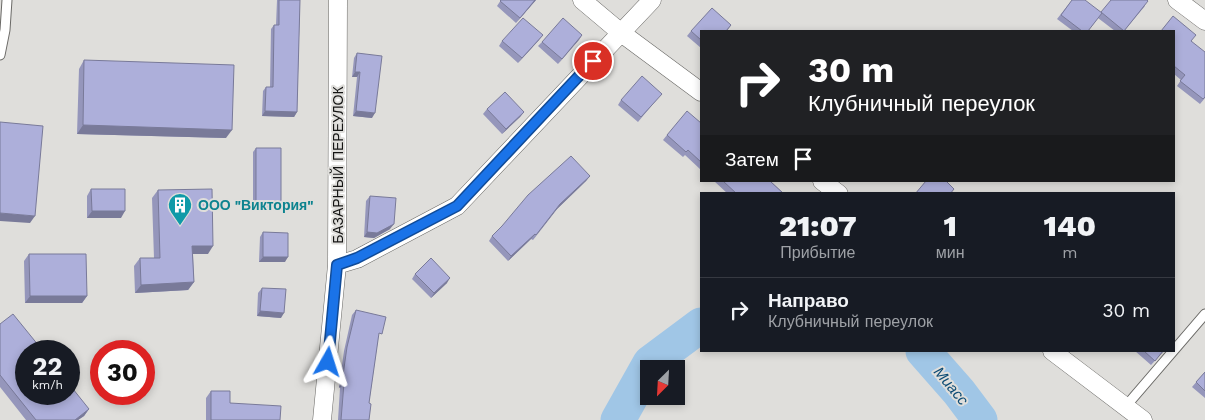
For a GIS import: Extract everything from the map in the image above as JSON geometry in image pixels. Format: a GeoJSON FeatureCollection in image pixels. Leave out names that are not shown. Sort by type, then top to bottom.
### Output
{"type":"FeatureCollection","features":[{"type":"Feature","properties":{"kind":"street","name":"БАЗАРНЫЙ ПЕРЕУЛОК"},"geometry":{"type":"LineString","coordinates":[[322,420],[337,265],[338,0]]}},
{"type":"Feature","properties":{"kind":"street"},"geometry":{"type":"LineString","coordinates":[[582,0],[620,32],[700,91]]}},
{"type":"Feature","properties":{"kind":"street"},"geometry":{"type":"LineString","coordinates":[[337,265],[357,258],[457,206],[652,0]]}},
{"type":"Feature","properties":{"kind":"street"},"geometry":{"type":"LineString","coordinates":[[1177,0],[1205,21]]}},
{"type":"Feature","properties":{"kind":"street"},"geometry":{"type":"LineString","coordinates":[[823,182],[836,192]]}},
{"type":"Feature","properties":{"kind":"street"},"geometry":{"type":"LineString","coordinates":[[1053,352],[1143,420]]}},
{"type":"Feature","properties":{"kind":"lane"},"geometry":{"type":"LineString","coordinates":[[0,55],[5,30],[7,0]]}},
{"type":"Feature","properties":{"kind":"lane"},"geometry":{"type":"LineString","coordinates":[[1175,349],[1205,314]]}},
{"type":"Feature","properties":{"kind":"lane"},"geometry":{"type":"LineString","coordinates":[[1126,406],[1172,352]]}},
{"type":"Feature","properties":{"kind":"building"},"geometry":{"type":"Polygon","coordinates":[[[279,0],[300,0],[297,112],[265,111],[266,87],[273,87],[274,25],[279,25],[279,0]]]}},
{"type":"Feature","properties":{"kind":"building"},"geometry":{"type":"Polygon","coordinates":[[[501,0],[535,0],[520,18],[501,0]]]}},
{"type":"Feature","properties":{"kind":"building"},"geometry":{"type":"Polygon","coordinates":[[[1072,0],[1085,0],[1102,13],[1089,30],[1081,30],[1061,15],[1072,0]]]}},
{"type":"Feature","properties":{"kind":"building"},"geometry":{"type":"Polygon","coordinates":[[[1111,0],[1148,1],[1125,30],[1101,12],[1111,0]]]}},
{"type":"Feature","properties":{"kind":"building"},"geometry":{"type":"Polygon","coordinates":[[[712,8],[731,25],[727,30],[700,30],[700,39],[691,31],[712,8]]]}},
{"type":"Feature","properties":{"kind":"building"},"geometry":{"type":"Polygon","coordinates":[[[1173,16],[1196,35],[1191,41],[1205,52],[1205,97],[1203,99],[1180,81],[1185,75],[1175,67],[1175,30],[1162,30],[1173,16]]]}},
{"type":"Feature","properties":{"kind":"building"},"geometry":{"type":"Polygon","coordinates":[[[523,18],[543,35],[522,58],[502,41],[523,18]]]}},
{"type":"Feature","properties":{"kind":"building"},"geometry":{"type":"Polygon","coordinates":[[[563,18],[582,35],[562,59],[542,42],[563,18]]]}},
{"type":"Feature","properties":{"kind":"building"},"geometry":{"type":"Polygon","coordinates":[[[357,53],[382,56],[375,113],[356,111],[360,72],[355,72],[357,53]]]}},
{"type":"Feature","properties":{"kind":"building"},"geometry":{"type":"Polygon","coordinates":[[[84,60],[234,65],[232,130],[83,125],[84,60]]]}},
{"type":"Feature","properties":{"kind":"building"},"geometry":{"type":"Polygon","coordinates":[[[642,76],[662,94],[641,117],[621,100],[642,76]]]}},
{"type":"Feature","properties":{"kind":"building"},"geometry":{"type":"Polygon","coordinates":[[[505,92],[524,112],[506,129],[487,109],[505,92]]]}},
{"type":"Feature","properties":{"kind":"building"},"geometry":{"type":"Polygon","coordinates":[[[687,111],[700,122],[700,161],[688,150],[686,152],[667,135],[687,111]]]}},
{"type":"Feature","properties":{"kind":"building"},"geometry":{"type":"Polygon","coordinates":[[[0,122],[43,126],[35,216],[0,213],[0,122]]]}},
{"type":"Feature","properties":{"kind":"building"},"geometry":{"type":"Polygon","coordinates":[[[256,148],[281,148],[281,204],[256,203],[256,148]]]}},
{"type":"Feature","properties":{"kind":"building"},"geometry":{"type":"Polygon","coordinates":[[[571,156],[590,176],[560,204],[536,235],[511,256],[492,236],[528,195],[571,156]]]}},
{"type":"Feature","properties":{"kind":"building"},"geometry":{"type":"Polygon","coordinates":[[[724,182],[771,182],[782,192],[735,192],[724,182]]]}},
{"type":"Feature","properties":{"kind":"building"},"geometry":{"type":"Polygon","coordinates":[[[925,182],[947,182],[954,189],[952,192],[917,192],[925,182]]]}},
{"type":"Feature","properties":{"kind":"building"},"geometry":{"type":"Polygon","coordinates":[[[91,189],[125,189],[125,211],[92,211],[91,189]]]}},
{"type":"Feature","properties":{"kind":"building"},"geometry":{"type":"Polygon","coordinates":[[[212,189],[213,246],[192,246],[194,282],[141,285],[140,258],[160,258],[158,190],[212,189]]]}},
{"type":"Feature","properties":{"kind":"building"},"geometry":{"type":"Polygon","coordinates":[[[370,196],[396,198],[394,224],[377,233],[367,232],[370,196]]]}},
{"type":"Feature","properties":{"kind":"building"},"geometry":{"type":"Polygon","coordinates":[[[263,232],[288,233],[288,257],[263,257],[263,232]]]}},
{"type":"Feature","properties":{"kind":"building"},"geometry":{"type":"Polygon","coordinates":[[[29,254],[86,254],[87,296],[30,296],[29,254]]]}},
{"type":"Feature","properties":{"kind":"building"},"geometry":{"type":"Polygon","coordinates":[[[431,258],[450,278],[434,293],[415,274],[431,258]]]}},
{"type":"Feature","properties":{"kind":"building"},"geometry":{"type":"Polygon","coordinates":[[[262,288],[286,289],[284,313],[260,311],[262,288]]]}},
{"type":"Feature","properties":{"kind":"building"},"geometry":{"type":"Polygon","coordinates":[[[356,310],[386,317],[382,334],[379,333],[369,403],[371,404],[369,420],[341,420],[344,383],[342,382],[347,347],[356,310]]]}},
{"type":"Feature","properties":{"kind":"building"},"geometry":{"type":"Polygon","coordinates":[[[13,314],[34,340],[15,340],[15,394],[0,375],[0,324],[13,314]]]}},
{"type":"Feature","properties":{"kind":"building"},"geometry":{"type":"Polygon","coordinates":[[[1145,352],[1162,352],[1155,361],[1145,352]]]}},
{"type":"Feature","properties":{"kind":"building"},"geometry":{"type":"Polygon","coordinates":[[[1205,372],[1205,391],[1196,382],[1205,372]]]}},
{"type":"Feature","properties":{"kind":"building"},"geometry":{"type":"Polygon","coordinates":[[[211,391],[230,391],[230,403],[281,406],[280,420],[211,420],[211,391]]]}},
{"type":"Feature","properties":{"kind":"building"},"geometry":{"type":"Polygon","coordinates":[[[80,398],[89,409],[75,420],[36,420],[24,405],[80,405],[80,398]]]}},
{"type":"Feature","properties":{"kind":"waterway","name":"Миасс"},"geometry":{"type":"LineString","coordinates":[[618,420],[650,363],[700,326]]}},
{"type":"Feature","properties":{"kind":"waterway","name":"Миасс"},"geometry":{"type":"LineString","coordinates":[[924,352],[959,392],[980,420]]}},
{"type":"Feature","properties":{"kind":"place","name":"ООО \"Виктория\""},"geometry":{"type":"Point","coordinates":[180,226]}},
{"type":"Feature","properties":{"kind":"route"},"geometry":{"type":"LineString","coordinates":[[328,362],[337,265],[357,258],[457,206],[593,61]]}}]}
